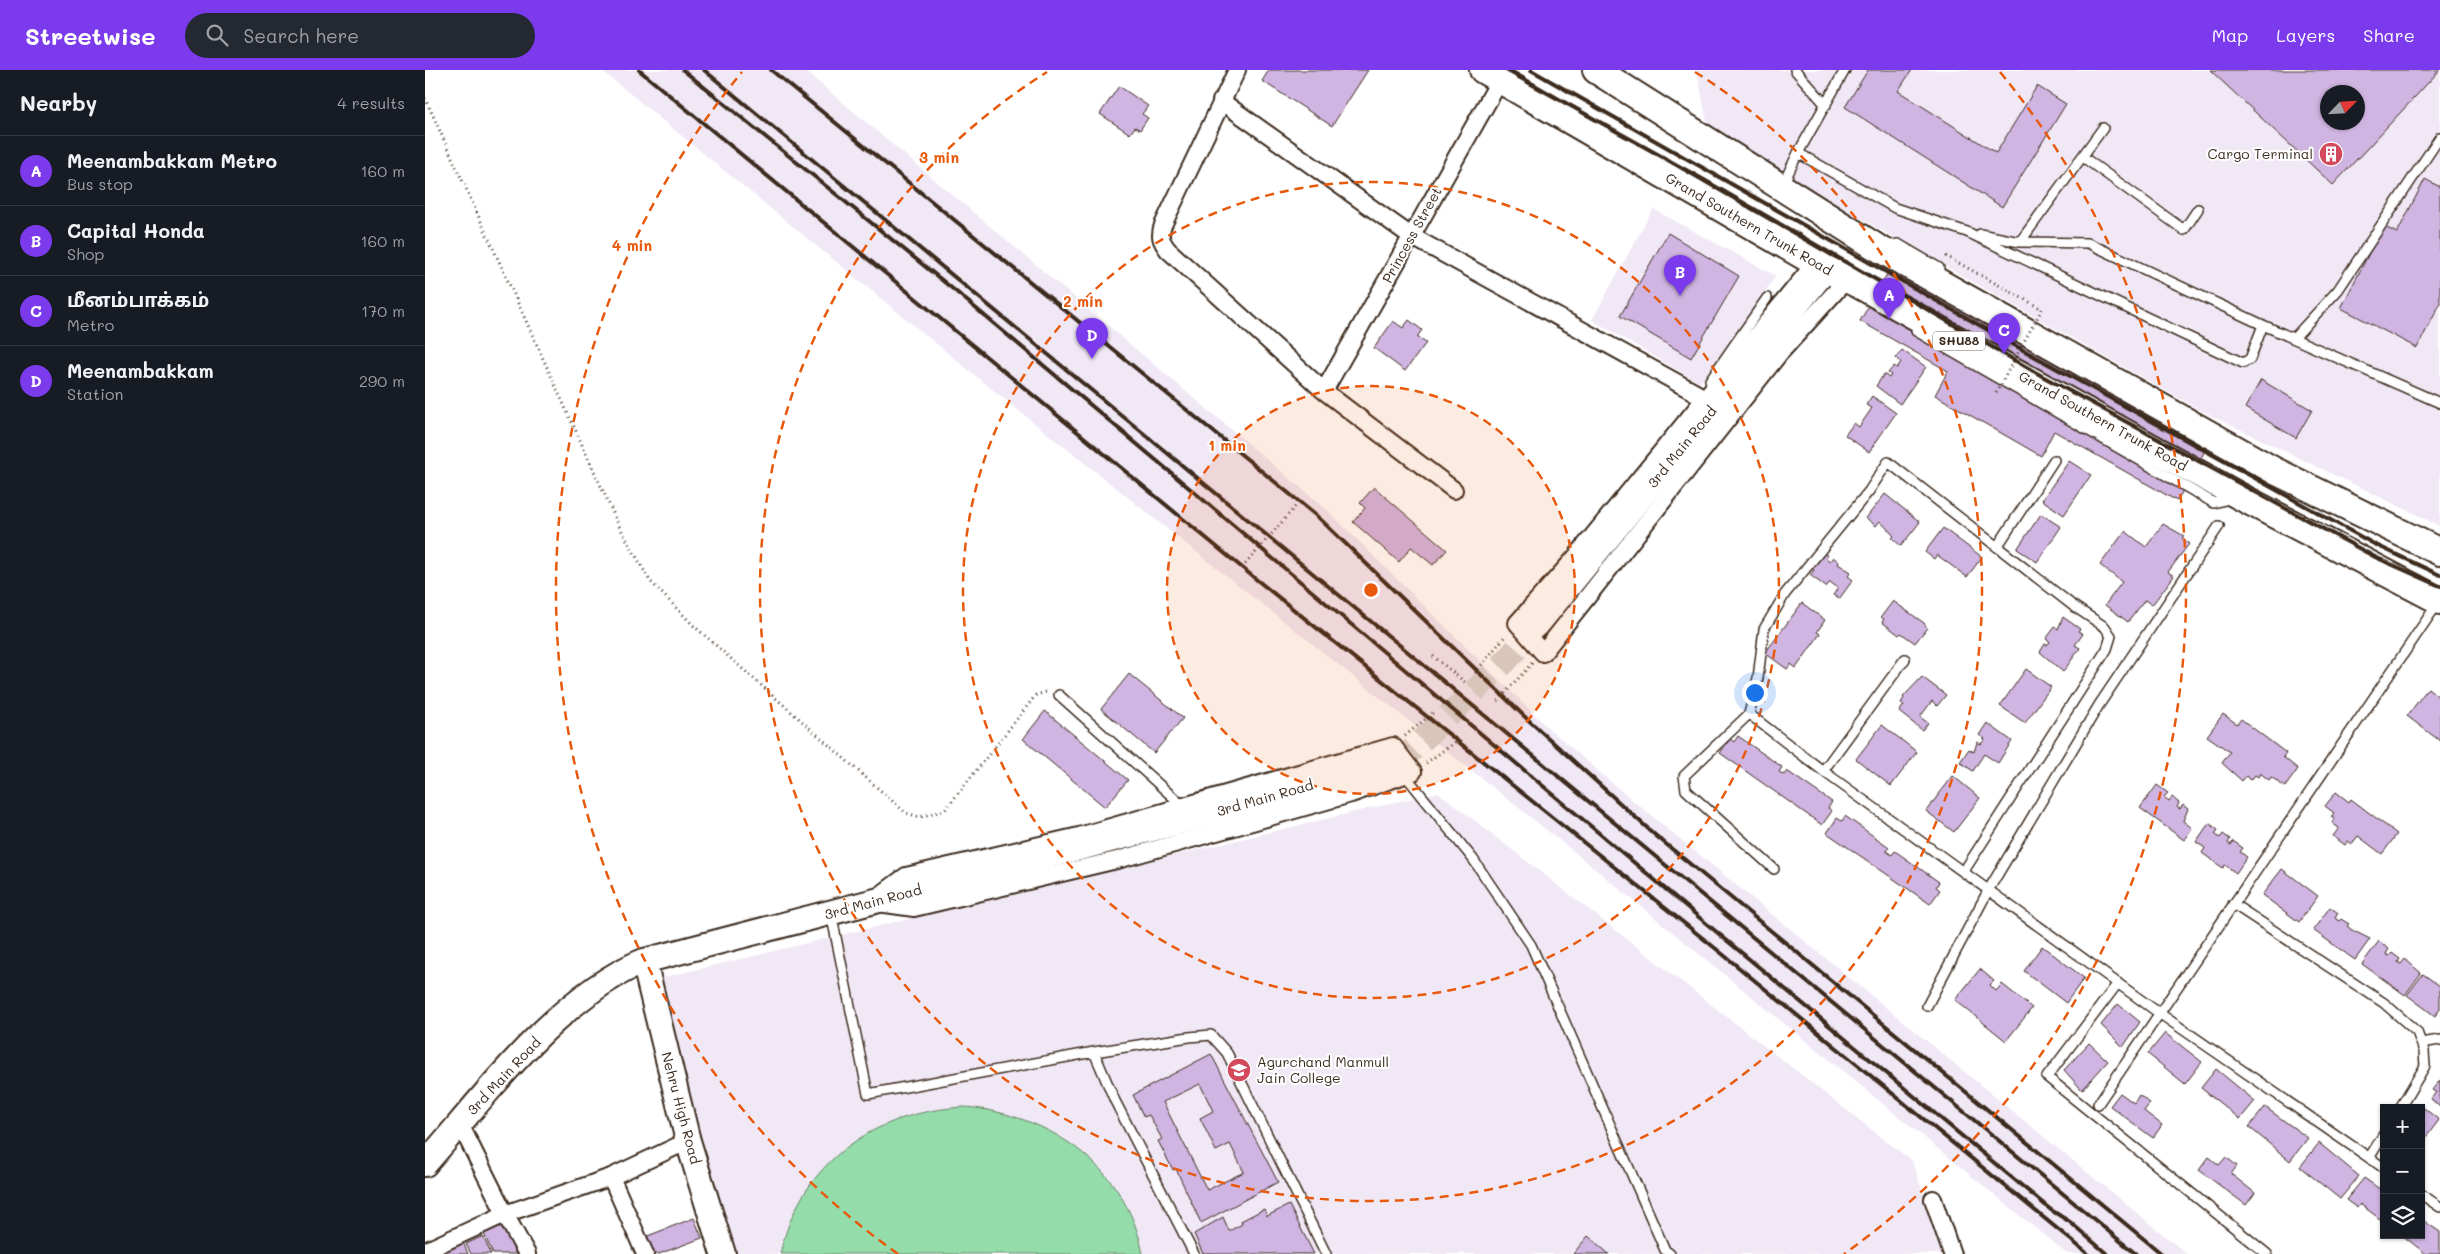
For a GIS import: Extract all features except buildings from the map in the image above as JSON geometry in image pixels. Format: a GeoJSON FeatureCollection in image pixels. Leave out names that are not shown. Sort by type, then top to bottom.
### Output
{"type":"FeatureCollection","features":[{"type":"Feature","properties":{"kind":"main road","name":"SHU88"},"geometry":{"type":"LineString","coordinates":[[1596,70],[1781,189],[1876,247],[2275,471],[2440,552]]}},
{"type":"Feature","properties":{"kind":"main road","name":"Grand Southern Trunk Road"},"geometry":{"type":"LineString","coordinates":[[1491,75],[1837,274],[2239,496],[2440,601]]}},
{"type":"Feature","properties":{"kind":"street"},"geometry":{"type":"LineString","coordinates":[[1237,70],[1221,100],[1163,225],[1160,234],[1162,242],[1168,250],[1324,391],[1454,490]]}},
{"type":"Feature","properties":{"kind":"street","name":"Princess Street"},"geometry":{"type":"LineString","coordinates":[[1324,391],[1411,236],[1491,75]]}},
{"type":"Feature","properties":{"kind":"street"},"geometry":{"type":"LineString","coordinates":[[1221,100],[1411,236],[1701,396]]}},
{"type":"Feature","properties":{"kind":"street"},"geometry":{"type":"LineString","coordinates":[[1837,274],[1779,354],[1539,656],[1523,625],[1701,396],[1837,274]]}},
{"type":"Feature","properties":{"kind":"street","name":"3rd Main Road"},"geometry":{"type":"LineString","coordinates":[[1523,625],[1837,274]]}},
{"type":"Feature","properties":{"kind":"street"},"geometry":{"type":"LineString","coordinates":[[871,902],[906,876],[1079,836],[1183,806],[1401,764]]}},
{"type":"Feature","properties":{"kind":"street","name":"3rd Main Road"},"geometry":{"type":"LineString","coordinates":[[425,1164],[508,1069],[554,1023],[593,989],[625,969],[644,961],[1401,764]]}},
{"type":"Feature","properties":{"kind":"street","name":"Nehru High Road"},"geometry":{"type":"LineString","coordinates":[[644,961],[688,1140],[723,1254]]}},
{"type":"Feature","properties":{"kind":"street"},"geometry":{"type":"LineString","coordinates":[[460,1124],[527,1254]]}},
{"type":"Feature","properties":{"kind":"street"},"geometry":{"type":"LineString","coordinates":[[425,1251],[505,1214],[611,1177],[688,1140]]}},
{"type":"Feature","properties":{"kind":"street"},"geometry":{"type":"LineString","coordinates":[[611,1177],[645,1254]]}},
{"type":"Feature","properties":{"kind":"street"},"geometry":{"type":"LineString","coordinates":[[1933,1199],[1952,1254]]}},
{"type":"Feature","properties":{"kind":"lane"},"geometry":{"type":"LineString","coordinates":[[1795,70],[1825,104]]}},
{"type":"Feature","properties":{"kind":"lane"},"geometry":{"type":"LineString","coordinates":[[1781,189],[1798,153],[1845,70]]}},
{"type":"Feature","properties":{"kind":"lane"},"geometry":{"type":"LineString","coordinates":[[2020,242],[2103,128]]}},
{"type":"Feature","properties":{"kind":"lane"},"geometry":{"type":"LineString","coordinates":[[2294,338],[2337,290],[2440,137]]}},
{"type":"Feature","properties":{"kind":"lane"},"geometry":{"type":"LineString","coordinates":[[1798,153],[1895,208],[1967,232],[2243,363],[2250,359],[2263,325]]}},
{"type":"Feature","properties":{"kind":"lane"},"geometry":{"type":"LineString","coordinates":[[2083,158],[2184,230],[2198,209]]}},
{"type":"Feature","properties":{"kind":"lane"},"geometry":{"type":"LineString","coordinates":[[1967,232],[2020,242],[2088,243],[2263,325],[2440,403]]}},
{"type":"Feature","properties":{"kind":"lane"},"geometry":{"type":"LineString","coordinates":[[1876,247],[1898,244],[1949,273]]}},
{"type":"Feature","properties":{"kind":"lane"},"geometry":{"type":"LineString","coordinates":[[1837,274],[1879,309]]}},
{"type":"Feature","properties":{"kind":"lane"},"geometry":{"type":"LineString","coordinates":[[1701,396],[1767,298]]}},
{"type":"Feature","properties":{"kind":"lane"},"geometry":{"type":"LineString","coordinates":[[1911,328],[2214,503],[2239,496]]}},
{"type":"Feature","properties":{"kind":"lane"},"geometry":{"type":"LineString","coordinates":[[2227,432],[2275,471]]}},
{"type":"Feature","properties":{"kind":"lane"},"geometry":{"type":"LineString","coordinates":[[1997,547],[2054,460]]}},
{"type":"Feature","properties":{"kind":"lane"},"geometry":{"type":"LineString","coordinates":[[1775,869],[1686,790],[1683,776],[1749,714],[1758,678],[1764,629],[1785,594],[1869,491],[1888,462],[2072,605],[2105,627],[2111,636],[2107,649],[1964,871]]}},
{"type":"Feature","properties":{"kind":"lane"},"geometry":{"type":"LineString","coordinates":[[1927,1006],[1989,889],[2099,705],[2219,526]]}},
{"type":"Feature","properties":{"kind":"lane"},"geometry":{"type":"LineString","coordinates":[[2098,1104],[2440,601]]}},
{"type":"Feature","properties":{"kind":"lane"},"geometry":{"type":"LineString","coordinates":[[1823,771],[1905,659]]}},
{"type":"Feature","properties":{"kind":"lane"},"geometry":{"type":"LineString","coordinates":[[1059,695],[1183,806]]}},
{"type":"Feature","properties":{"kind":"lane"},"geometry":{"type":"LineString","coordinates":[[1749,714],[1823,771],[2159,1013],[2380,1165]]}},
{"type":"Feature","properties":{"kind":"lane"},"geometry":{"type":"LineString","coordinates":[[1401,764],[1473,859],[1531,945],[1665,1253]]}},
{"type":"Feature","properties":{"kind":"lane"},"geometry":{"type":"LineString","coordinates":[[2233,904],[2384,1002],[2417,1032],[2425,1066],[2401,1104]]}},
{"type":"Feature","properties":{"kind":"lane"},"geometry":{"type":"LineString","coordinates":[[831,913],[868,1094],[1095,1052],[1189,1037],[1211,1036],[1227,1053],[1326,1254]]}},
{"type":"Feature","properties":{"kind":"lane"},"geometry":{"type":"LineString","coordinates":[[2118,983],[2047,1077],[2267,1254]]}},
{"type":"Feature","properties":{"kind":"lane"},"geometry":{"type":"LineString","coordinates":[[2421,1044],[2440,1040]]}},
{"type":"Feature","properties":{"kind":"lane"},"geometry":{"type":"LineString","coordinates":[[1095,1052],[1115,1101],[1194,1254]]}},
{"type":"Feature","properties":{"kind":"lane"},"geometry":{"type":"LineString","coordinates":[[2369,1158],[2380,1140]]}},
{"type":"Feature","properties":{"kind":"lane"},"geometry":{"type":"LineString","coordinates":[[2425,1197],[2440,1207]]}},
{"type":"Feature","properties":{"kind":"path"},"geometry":{"type":"LineString","coordinates":[[425,98],[618,524],[650,581],[694,626],[906,813],[920,817],[945,810],[1036,695],[1043,691],[1059,695]]}},
{"type":"Feature","properties":{"kind":"path"},"geometry":{"type":"LineString","coordinates":[[1939,252],[2042,309],[1996,393]]}},
{"type":"Feature","properties":{"kind":"path"},"geometry":{"type":"LineString","coordinates":[[1242,568],[1301,500]]}},
{"type":"Feature","properties":{"kind":"path"},"geometry":{"type":"LineString","coordinates":[[1475,673],[1523,625]]}},
{"type":"Feature","properties":{"kind":"path"},"geometry":{"type":"LineString","coordinates":[[1433,656],[1466,683]]}},
{"type":"Feature","properties":{"kind":"path"},"geometry":{"type":"LineString","coordinates":[[1498,701],[1539,656]]}},
{"type":"Feature","properties":{"kind":"path"},"geometry":{"type":"LineString","coordinates":[[1401,764],[1435,711]]}},
{"type":"Feature","properties":{"kind":"path"},"geometry":{"type":"LineString","coordinates":[[1401,764],[1458,740]]}},
{"type":"Feature","properties":{"kind":"shaded area"},"geometry":{"type":"Polygon","coordinates":[[[601,70],[804,70],[1327,510],[1545,725],[1619,789],[2187,1254],[2067,1254],[1573,851],[1004,399],[601,70]]]}},
{"type":"Feature","properties":{"kind":"shaded area"},"geometry":{"type":"Polygon","coordinates":[[[1697,70],[2440,70],[2440,526],[2198,409],[1709,133],[1697,70]]]}},
{"type":"Feature","properties":{"kind":"shaded area"},"geometry":{"type":"Polygon","coordinates":[[[1653,209],[1776,276],[1700,383],[1592,320],[1653,209]]]}},
{"type":"Feature","properties":{"kind":"shaded area","name":"Agurchand Manmull Jain College"},"geometry":{"type":"Polygon","coordinates":[[[1438,792],[1912,1161],[1944,1254],[732,1254],[657,979],[1438,792]]]}},
{"type":"Feature","properties":{"kind":"green space"},"geometry":{"type":"Polygon","coordinates":[[[965,1107],[996,1112],[1026,1121],[1054,1134],[1079,1150],[1102,1171],[1120,1195],[1134,1223],[1143,1254],[780,1254],[790,1222],[805,1193],[823,1169],[846,1148],[872,1131],[901,1119],[932,1111],[965,1107]]]}},
{"type":"Feature","properties":{"kind":"tunnel"},"geometry":{"type":"LineString","coordinates":[[1393,762],[1412,750],[1506,661],[1537,625]]}},
{"type":"Feature","properties":{"kind":"railway"},"geometry":{"type":"LineString","coordinates":[[639,70],[1257,580],[1720,952],[2088,1254]]}},
{"type":"Feature","properties":{"kind":"railway"},"geometry":{"type":"LineString","coordinates":[[683,70],[954,290],[1707,924],[2051,1210],[2070,1222],[2107,1254]]}},
{"type":"Feature","properties":{"kind":"railway"},"geometry":{"type":"LineString","coordinates":[[704,70],[2136,1254]]}},
{"type":"Feature","properties":{"kind":"railway"},"geometry":{"type":"LineString","coordinates":[[771,70],[1319,518],[1524,716],[1655,835],[2162,1254]]}},
{"type":"Feature","properties":{"kind":"railway"},"geometry":{"type":"LineString","coordinates":[[1506,70],[1706,181],[2042,376],[2375,557],[2440,586]]}},
{"type":"Feature","properties":{"kind":"railway"},"geometry":{"type":"LineString","coordinates":[[1531,70],[2023,350],[2374,544],[2440,575]]}},
{"type":"Feature","properties":{"kind":"place","name":"Cargo Terminal"},"geometry":{"type":"Point","coordinates":[2331,154]}},
{"type":"Feature","properties":{"kind":"place","name":"Capital Honda"},"geometry":{"type":"Point","coordinates":[1680,296]}},
{"type":"Feature","properties":{"kind":"place","name":"Meenambakkam Metro"},"geometry":{"type":"Point","coordinates":[1889,319]}},
{"type":"Feature","properties":{"kind":"place","name":"மீனம்பாக்கம்"},"geometry":{"type":"Point","coordinates":[2004,354]}},
{"type":"Feature","properties":{"kind":"place","name":"Meenambakkam"},"geometry":{"type":"Point","coordinates":[1092,359]}},
{"type":"Feature","properties":{"kind":"place","name":"Agurchand Manmull Jain College"},"geometry":{"type":"Point","coordinates":[1239,1070]}}]}
